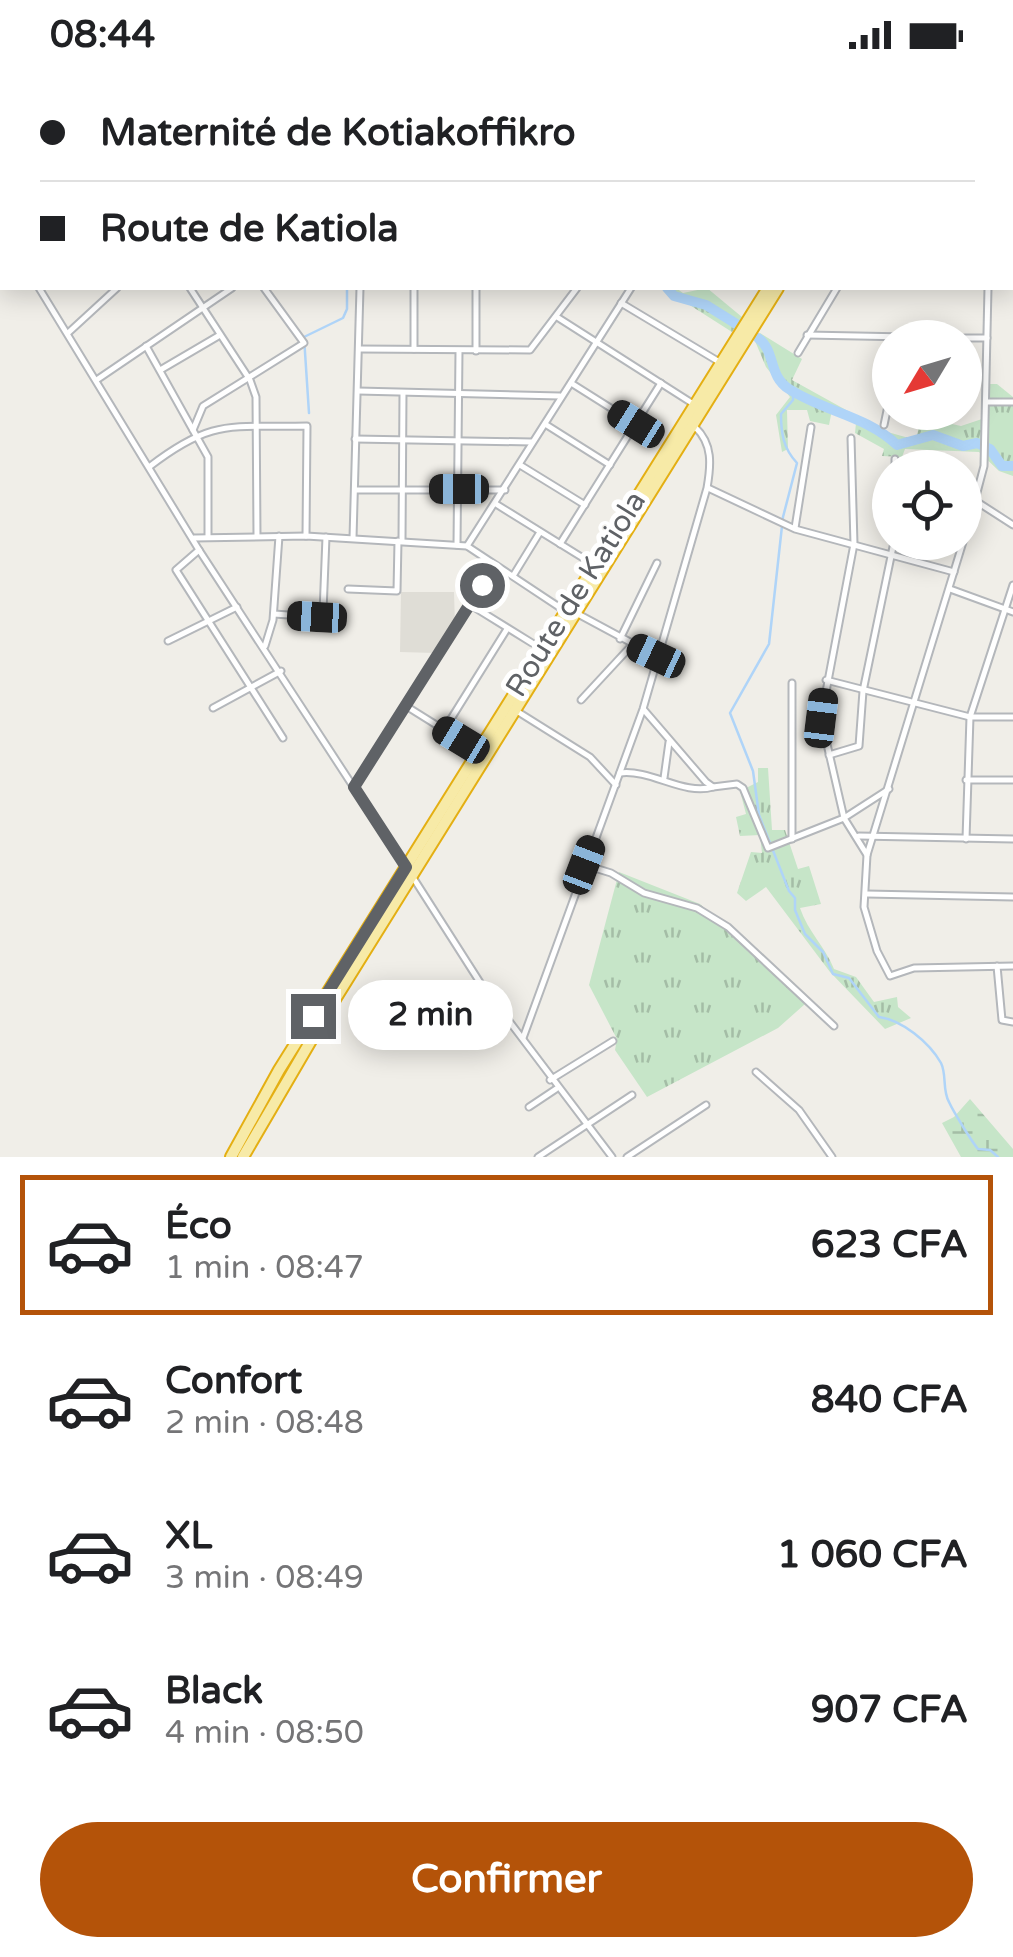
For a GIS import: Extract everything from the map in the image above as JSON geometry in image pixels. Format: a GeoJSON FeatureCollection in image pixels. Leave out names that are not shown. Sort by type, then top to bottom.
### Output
{"type":"FeatureCollection","features":[{"type":"Feature","properties":{"kind":"highway","name":"Route de Katiola"},"geometry":{"type":"LineString","coordinates":[[231,1157],[278,1070],[515,710],[570,612],[767,290]]}},
{"type":"Feature","properties":{"kind":"highway","name":"Route de Katiola"},"geometry":{"type":"LineString","coordinates":[[243,1157],[478,750],[777,290]]}},
{"type":"Feature","properties":{"kind":"street"},"geometry":{"type":"LineString","coordinates":[[41,290],[199,550],[282,671],[481,984],[556,1089],[612,1157]]}},
{"type":"Feature","properties":{"kind":"street"},"geometry":{"type":"LineString","coordinates":[[68,333],[115,290]]}},
{"type":"Feature","properties":{"kind":"street"},"geometry":{"type":"LineString","coordinates":[[191,290],[247,375],[256,397],[257,536]]}},
{"type":"Feature","properties":{"kind":"street"},"geometry":{"type":"LineString","coordinates":[[97,379],[229,290]]}},
{"type":"Feature","properties":{"kind":"street"},"geometry":{"type":"LineString","coordinates":[[194,432],[203,406],[247,375],[304,343],[265,290]]}},
{"type":"Feature","properties":{"kind":"street"},"geometry":{"type":"LineString","coordinates":[[353,538],[360,290]]}},
{"type":"Feature","properties":{"kind":"street"},"geometry":{"type":"LineString","coordinates":[[414,290],[414,350]]}},
{"type":"Feature","properties":{"kind":"street"},"geometry":{"type":"LineString","coordinates":[[476,290],[476,351]]}},
{"type":"Feature","properties":{"kind":"street"},"geometry":{"type":"LineString","coordinates":[[359,349],[530,350],[576,290]]}},
{"type":"Feature","properties":{"kind":"street"},"geometry":{"type":"LineString","coordinates":[[467,546],[630,290]]}},
{"type":"Feature","properties":{"kind":"street"},"geometry":{"type":"LineString","coordinates":[[798,352],[836,290]]}},
{"type":"Feature","properties":{"kind":"street"},"geometry":{"type":"LineString","coordinates":[[982,474],[988,290]]}},
{"type":"Feature","properties":{"kind":"street"},"geometry":{"type":"LineString","coordinates":[[621,304],[721,363]]}},
{"type":"Feature","properties":{"kind":"street"},"geometry":{"type":"LineString","coordinates":[[557,317],[695,405]]}},
{"type":"Feature","properties":{"kind":"street"},"geometry":{"type":"LineString","coordinates":[[162,369],[221,335]]}},
{"type":"Feature","properties":{"kind":"street"},"geometry":{"type":"LineString","coordinates":[[807,335],[872,336]]}},
{"type":"Feature","properties":{"kind":"street"},"geometry":{"type":"LineString","coordinates":[[982,338],[987,338]]}},
{"type":"Feature","properties":{"kind":"street"},"geometry":{"type":"LineString","coordinates":[[146,346],[208,457],[208,537]]}},
{"type":"Feature","properties":{"kind":"street"},"geometry":{"type":"LineString","coordinates":[[457,546],[459,351]]}},
{"type":"Feature","properties":{"kind":"street"},"geometry":{"type":"LineString","coordinates":[[571,383],[636,424]]}},
{"type":"Feature","properties":{"kind":"street"},"geometry":{"type":"LineString","coordinates":[[560,544],[661,383]]}},
{"type":"Feature","properties":{"kind":"street"},"geometry":{"type":"LineString","coordinates":[[358,391],[562,396]]}},
{"type":"Feature","properties":{"kind":"street"},"geometry":{"type":"LineString","coordinates":[[348,590],[396,592],[403,393]]}},
{"type":"Feature","properties":{"kind":"street"},"geometry":{"type":"LineString","coordinates":[[986,402],[1013,402]]}},
{"type":"Feature","properties":{"kind":"street"},"geometry":{"type":"LineString","coordinates":[[150,467],[194,432],[258,424],[307,426],[306,536]]}},
{"type":"Feature","properties":{"kind":"street"},"geometry":{"type":"LineString","coordinates":[[545,424],[610,465]]}},
{"type":"Feature","properties":{"kind":"street"},"geometry":{"type":"LineString","coordinates":[[523,1038],[643,710],[707,488],[709,452],[705,436],[692,425]]}},
{"type":"Feature","properties":{"kind":"street"},"geometry":{"type":"LineString","coordinates":[[795,529],[811,427]]}},
{"type":"Feature","properties":{"kind":"street"},"geometry":{"type":"LineString","coordinates":[[851,438],[854,544],[821,718],[844,818],[859,836],[867,855],[868,894],[864,907],[872,938],[890,976],[914,968],[1013,966]]}},
{"type":"Feature","properties":{"kind":"street"},"geometry":{"type":"LineString","coordinates":[[355,439],[532,442]]}},
{"type":"Feature","properties":{"kind":"street"},"geometry":{"type":"LineString","coordinates":[[520,464],[585,505]]}},
{"type":"Feature","properties":{"kind":"street"},"geometry":{"type":"LineString","coordinates":[[707,488],[795,529],[872,549]]}},
{"type":"Feature","properties":{"kind":"street"},"geometry":{"type":"LineString","coordinates":[[355,490],[505,490]]}},
{"type":"Feature","properties":{"kind":"street"},"geometry":{"type":"LineString","coordinates":[[496,504],[582,558]]}},
{"type":"Feature","properties":{"kind":"street"},"geometry":{"type":"LineString","coordinates":[[982,504],[1013,524]]}},
{"type":"Feature","properties":{"kind":"street"},"geometry":{"type":"LineString","coordinates":[[512,577],[540,532]]}},
{"type":"Feature","properties":{"kind":"street"},"geometry":{"type":"LineString","coordinates":[[265,646],[274,614],[280,536]]}},
{"type":"Feature","properties":{"kind":"street"},"geometry":{"type":"LineString","coordinates":[[194,538],[306,536],[467,546],[570,612],[656,656]]}},
{"type":"Feature","properties":{"kind":"street"},"geometry":{"type":"LineString","coordinates":[[274,614],[317,617],[324,612],[326,537]]}},
{"type":"Feature","properties":{"kind":"street"},"geometry":{"type":"LineString","coordinates":[[199,550],[176,570],[283,738]]}},
{"type":"Feature","properties":{"kind":"street"},"geometry":{"type":"LineString","coordinates":[[829,755],[859,746],[862,690],[893,560]]}},
{"type":"Feature","properties":{"kind":"street"},"geometry":{"type":"LineString","coordinates":[[912,560],[954,572]]}},
{"type":"Feature","properties":{"kind":"street"},"geometry":{"type":"LineString","coordinates":[[867,855],[958,560]]}},
{"type":"Feature","properties":{"kind":"street"},"geometry":{"type":"LineString","coordinates":[[620,639],[656,563]]}},
{"type":"Feature","properties":{"kind":"street"},"geometry":{"type":"LineString","coordinates":[[354,787],[494,566]]}},
{"type":"Feature","properties":{"kind":"street"},"geometry":{"type":"LineString","coordinates":[[966,839],[970,717],[1009,610],[1013,586]]}},
{"type":"Feature","properties":{"kind":"street"},"geometry":{"type":"LineString","coordinates":[[950,588],[1009,610]]}},
{"type":"Feature","properties":{"kind":"street"},"geometry":{"type":"LineString","coordinates":[[469,604],[532,643]]}},
{"type":"Feature","properties":{"kind":"street"},"geometry":{"type":"LineString","coordinates":[[168,641],[238,607]]}},
{"type":"Feature","properties":{"kind":"street"},"geometry":{"type":"LineString","coordinates":[[444,730],[507,628]]}},
{"type":"Feature","properties":{"kind":"street"},"geometry":{"type":"LineString","coordinates":[[581,700],[632,645]]}},
{"type":"Feature","properties":{"kind":"street"},"geometry":{"type":"LineString","coordinates":[[213,708],[282,671]]}},
{"type":"Feature","properties":{"kind":"street"},"geometry":{"type":"LineString","coordinates":[[826,680],[970,717],[1013,717]]}},
{"type":"Feature","properties":{"kind":"street"},"geometry":{"type":"LineString","coordinates":[[792,683],[792,839]]}},
{"type":"Feature","properties":{"kind":"street"},"geometry":{"type":"LineString","coordinates":[[406,706],[478,750]]}},
{"type":"Feature","properties":{"kind":"street"},"geometry":{"type":"LineString","coordinates":[[515,710],[590,757],[616,785]]}},
{"type":"Feature","properties":{"kind":"street"},"geometry":{"type":"LineString","coordinates":[[643,710],[656,719],[669,742],[713,787]]}},
{"type":"Feature","properties":{"kind":"street"},"geometry":{"type":"LineString","coordinates":[[664,779],[669,742]]}},
{"type":"Feature","properties":{"kind":"street"},"geometry":{"type":"LineString","coordinates":[[620,773],[648,772],[701,790],[737,784],[744,788],[773,847],[844,818],[889,790]]}},
{"type":"Feature","properties":{"kind":"street"},"geometry":{"type":"LineString","coordinates":[[966,780],[1013,780]]}},
{"type":"Feature","properties":{"kind":"street"},"geometry":{"type":"LineString","coordinates":[[859,836],[1013,840]]}},
{"type":"Feature","properties":{"kind":"street"},"geometry":{"type":"LineString","coordinates":[[584,865],[610,873],[644,894],[697,908],[728,926],[834,1026]]}},
{"type":"Feature","properties":{"kind":"street"},"geometry":{"type":"LineString","coordinates":[[868,894],[1013,897]]}},
{"type":"Feature","properties":{"kind":"street"},"geometry":{"type":"LineString","coordinates":[[997,966],[1002,1020],[1013,1022]]}},
{"type":"Feature","properties":{"kind":"street"},"geometry":{"type":"LineString","coordinates":[[550,1080],[613,1040]]}},
{"type":"Feature","properties":{"kind":"street"},"geometry":{"type":"LineString","coordinates":[[756,1072],[799,1110],[832,1157]]}},
{"type":"Feature","properties":{"kind":"street"},"geometry":{"type":"LineString","coordinates":[[529,1107],[556,1089]]}},
{"type":"Feature","properties":{"kind":"street"},"geometry":{"type":"LineString","coordinates":[[538,1157],[632,1096]]}},
{"type":"Feature","properties":{"kind":"street"},"geometry":{"type":"LineString","coordinates":[[627,1157],[706,1105]]}},
{"type":"Feature","properties":{"kind":"shaded area"},"geometry":{"type":"Polygon","coordinates":[[[401,592],[454,592],[455,625],[435,653],[400,652],[401,592]]]}},
{"type":"Feature","properties":{"kind":"green space"},"geometry":{"type":"Polygon","coordinates":[[[666,290],[709,290],[742,317],[732,332],[666,290]]]}},
{"type":"Feature","properties":{"kind":"green space"},"geometry":{"type":"Polygon","coordinates":[[[760,333],[802,359],[792,380],[872,424],[872,430],[916,440],[918,430],[982,430],[983,384],[997,384],[1013,397],[1013,476],[999,471],[982,455],[982,450],[884,450],[855,433],[856,423],[832,410],[829,425],[810,421],[807,410],[787,410],[788,449],[782,452],[776,415],[790,397],[766,367],[755,341],[760,333]]]}},
{"type":"Feature","properties":{"kind":"green space"},"geometry":{"type":"Polygon","coordinates":[[[758,768],[768,768],[772,830],[785,830],[798,869],[809,866],[821,904],[800,908],[834,969],[856,977],[874,1002],[897,997],[898,1007],[911,1018],[885,1029],[830,972],[766,887],[746,901],[737,893],[751,852],[762,853],[760,835],[740,836],[736,817],[746,814],[740,791],[758,782],[758,768]]]}},
{"type":"Feature","properties":{"kind":"green space"},"geometry":{"type":"Polygon","coordinates":[[[619,872],[700,904],[805,1004],[778,1028],[647,1097],[615,1050],[617,1039],[589,985],[619,872]]]}},
{"type":"Feature","properties":{"kind":"green space"},"geometry":{"type":"Polygon","coordinates":[[[970,1099],[1013,1149],[1013,1157],[961,1157],[942,1123],[954,1117],[970,1099]]]}},
{"type":"Feature","properties":{"kind":"waterway"},"geometry":{"type":"LineString","coordinates":[[309,413],[304,337],[343,318],[347,290]]}},
{"type":"Feature","properties":{"kind":"waterway"},"geometry":{"type":"LineString","coordinates":[[669,290],[674,296],[706,305],[738,325]]}},
{"type":"Feature","properties":{"kind":"waterway"},"geometry":{"type":"LineString","coordinates":[[758,338],[764,343],[782,384],[873,427],[897,445],[933,435],[963,446],[977,443],[990,449],[1002,466],[1013,466]]}},
{"type":"Feature","properties":{"kind":"waterway"},"geometry":{"type":"LineString","coordinates":[[793,391],[793,400],[781,414],[781,421],[786,446],[797,463],[783,517],[769,644],[730,713],[753,771],[759,815],[795,898],[795,910],[805,934],[823,952],[833,974],[849,978],[879,1017],[906,1027],[929,1047],[941,1063],[947,1097],[963,1126],[978,1149],[990,1150],[998,1157]]}},
{"type":"Feature","properties":{"kind":"route"},"geometry":{"type":"LineString","coordinates":[[313,1016],[406,867],[354,787],[482,585]]}}]}
